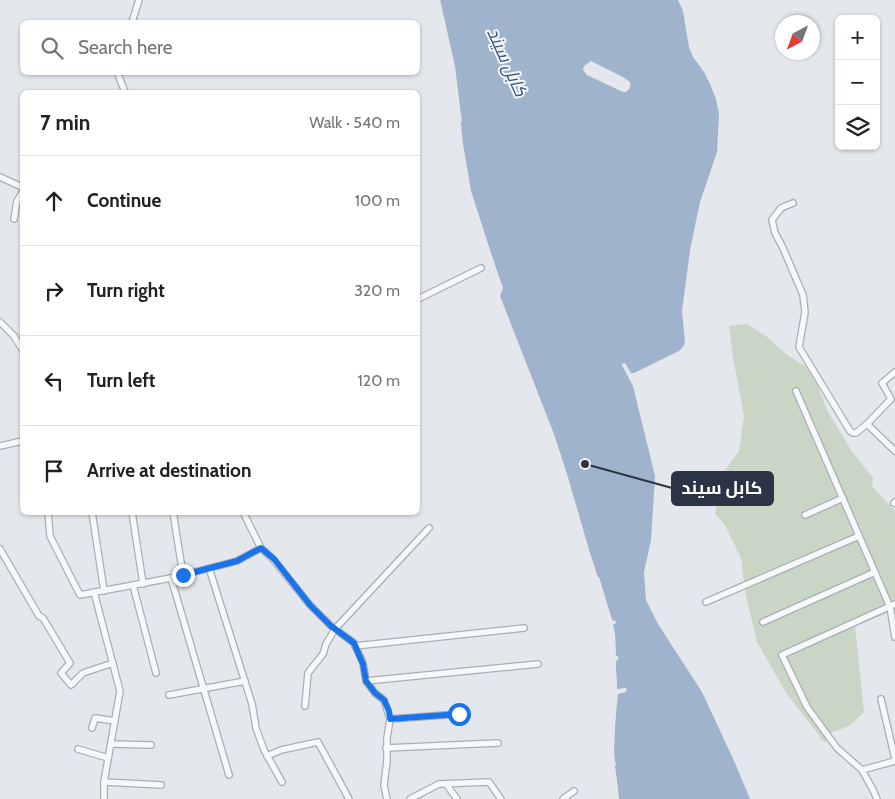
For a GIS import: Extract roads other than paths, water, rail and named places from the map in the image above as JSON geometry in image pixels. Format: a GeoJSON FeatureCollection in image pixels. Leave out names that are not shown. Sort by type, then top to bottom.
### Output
{"type":"FeatureCollection","features":[{"type":"Feature","properties":{"kind":"street"},"geometry":{"type":"LineString","coordinates":[[133,20],[139,0]]}},
{"type":"Feature","properties":{"kind":"street"},"geometry":{"type":"LineString","coordinates":[[118,75],[123,90]]}},
{"type":"Feature","properties":{"kind":"street"},"geometry":{"type":"LineString","coordinates":[[0,177],[20,185]]}},
{"type":"Feature","properties":{"kind":"street"},"geometry":{"type":"LineString","coordinates":[[14,219],[17,201],[20,196]]}},
{"type":"Feature","properties":{"kind":"street"},"geometry":{"type":"LineString","coordinates":[[793,203],[781,208],[772,220],[803,295],[805,312],[799,347],[850,431],[856,433],[868,424],[891,399],[882,383],[895,372]]}},
{"type":"Feature","properties":{"kind":"street"},"geometry":{"type":"LineString","coordinates":[[420,298],[481,268]]}},
{"type":"Feature","properties":{"kind":"street"},"geometry":{"type":"LineString","coordinates":[[0,322],[14,336],[20,346]]}},
{"type":"Feature","properties":{"kind":"street"},"geometry":{"type":"LineString","coordinates":[[796,391],[875,572],[892,605],[895,637]]}},
{"type":"Feature","properties":{"kind":"street"},"geometry":{"type":"LineString","coordinates":[[868,424],[895,451]]}},
{"type":"Feature","properties":{"kind":"street"},"geometry":{"type":"LineString","coordinates":[[0,446],[20,441]]}},
{"type":"Feature","properties":{"kind":"street"},"geometry":{"type":"LineString","coordinates":[[805,515],[843,498]]}},
{"type":"Feature","properties":{"kind":"street"},"geometry":{"type":"LineString","coordinates":[[48,515],[50,536],[80,595],[171,578],[237,561],[261,548]]}},
{"type":"Feature","properties":{"kind":"street"},"geometry":{"type":"LineString","coordinates":[[92,515],[104,590]]}},
{"type":"Feature","properties":{"kind":"street"},"geometry":{"type":"LineString","coordinates":[[132,515],[143,584]]}},
{"type":"Feature","properties":{"kind":"street"},"geometry":{"type":"LineString","coordinates":[[173,515],[183,575]]}},
{"type":"Feature","properties":{"kind":"street"},"geometry":{"type":"LineString","coordinates":[[244,515],[261,548],[274,559],[310,605],[335,629],[354,643],[363,664],[366,681],[375,693],[384,700],[390,719],[386,738],[387,761],[384,785],[387,799]]}},
{"type":"Feature","properties":{"kind":"street"},"geometry":{"type":"LineString","coordinates":[[305,706],[308,673],[323,654],[326,644],[335,629],[429,528]]}},
{"type":"Feature","properties":{"kind":"street"},"geometry":{"type":"LineString","coordinates":[[706,602],[859,536]]}},
{"type":"Feature","properties":{"kind":"street"},"geometry":{"type":"LineString","coordinates":[[0,549],[39,616],[43,618],[70,663],[61,673],[71,685],[83,673],[113,663]]}},
{"type":"Feature","properties":{"kind":"street"},"geometry":{"type":"LineString","coordinates":[[209,568],[245,680],[256,728],[264,750],[282,782]]}},
{"type":"Feature","properties":{"kind":"street"},"geometry":{"type":"LineString","coordinates":[[763,622],[875,572]]}},
{"type":"Feature","properties":{"kind":"street"},"geometry":{"type":"LineString","coordinates":[[171,578],[229,775]]}},
{"type":"Feature","properties":{"kind":"street"},"geometry":{"type":"LineString","coordinates":[[133,586],[156,673]]}},
{"type":"Feature","properties":{"kind":"street"},"geometry":{"type":"LineString","coordinates":[[94,592],[120,691],[104,782],[104,799]]}},
{"type":"Feature","properties":{"kind":"street"},"geometry":{"type":"LineString","coordinates":[[877,799],[862,770],[837,748],[807,707],[782,655],[892,605]]}},
{"type":"Feature","properties":{"kind":"street"},"geometry":{"type":"LineString","coordinates":[[355,646],[524,628]]}},
{"type":"Feature","properties":{"kind":"street"},"geometry":{"type":"LineString","coordinates":[[366,681],[538,664]]}},
{"type":"Feature","properties":{"kind":"street"},"geometry":{"type":"LineString","coordinates":[[169,696],[245,680]]}},
{"type":"Feature","properties":{"kind":"street"},"geometry":{"type":"LineString","coordinates":[[862,770],[895,760],[881,699]]}},
{"type":"Feature","properties":{"kind":"street"},"geometry":{"type":"LineString","coordinates":[[390,719],[459,714]]}},
{"type":"Feature","properties":{"kind":"street"},"geometry":{"type":"LineString","coordinates":[[92,728],[95,718],[115,721]]}},
{"type":"Feature","properties":{"kind":"street"},"geometry":{"type":"LineString","coordinates":[[267,756],[280,750],[318,742],[346,798]]}},
{"type":"Feature","properties":{"kind":"street"},"geometry":{"type":"LineString","coordinates":[[386,748],[498,743]]}},
{"type":"Feature","properties":{"kind":"street"},"geometry":{"type":"LineString","coordinates":[[111,744],[152,745]]}},
{"type":"Feature","properties":{"kind":"street"},"geometry":{"type":"LineString","coordinates":[[78,749],[108,758]]}},
{"type":"Feature","properties":{"kind":"street"},"geometry":{"type":"LineString","coordinates":[[104,782],[161,785]]}},
{"type":"Feature","properties":{"kind":"street"},"geometry":{"type":"LineString","coordinates":[[410,799],[440,784],[489,782],[501,799]]}},
{"type":"Feature","properties":{"kind":"street"},"geometry":{"type":"LineString","coordinates":[[446,784],[457,799]]}},
{"type":"Feature","properties":{"kind":"street"},"geometry":{"type":"LineString","coordinates":[[563,799],[574,791]]}},
{"type":"Feature","properties":{"kind":"water"},"geometry":{"type":"Polygon","coordinates":[[[440,0],[678,0],[683,11],[689,47],[710,84],[719,114],[717,152],[700,202],[690,250],[682,311],[685,342],[679,351],[634,373],[631,373],[625,363],[622,365],[633,386],[655,476],[651,540],[644,572],[646,600],[658,624],[702,692],[750,799],[619,799],[614,749],[617,689],[615,635],[612,620],[554,434],[500,296],[503,288],[471,191],[463,144],[455,67],[440,0]],[[591,61],[584,66],[583,70],[587,75],[626,92],[630,88],[630,82],[591,61]]]}},
{"type":"Feature","properties":{"kind":"place","name":"کابل سيند"},"geometry":{"type":"Point","coordinates":[585,464]}}]}
